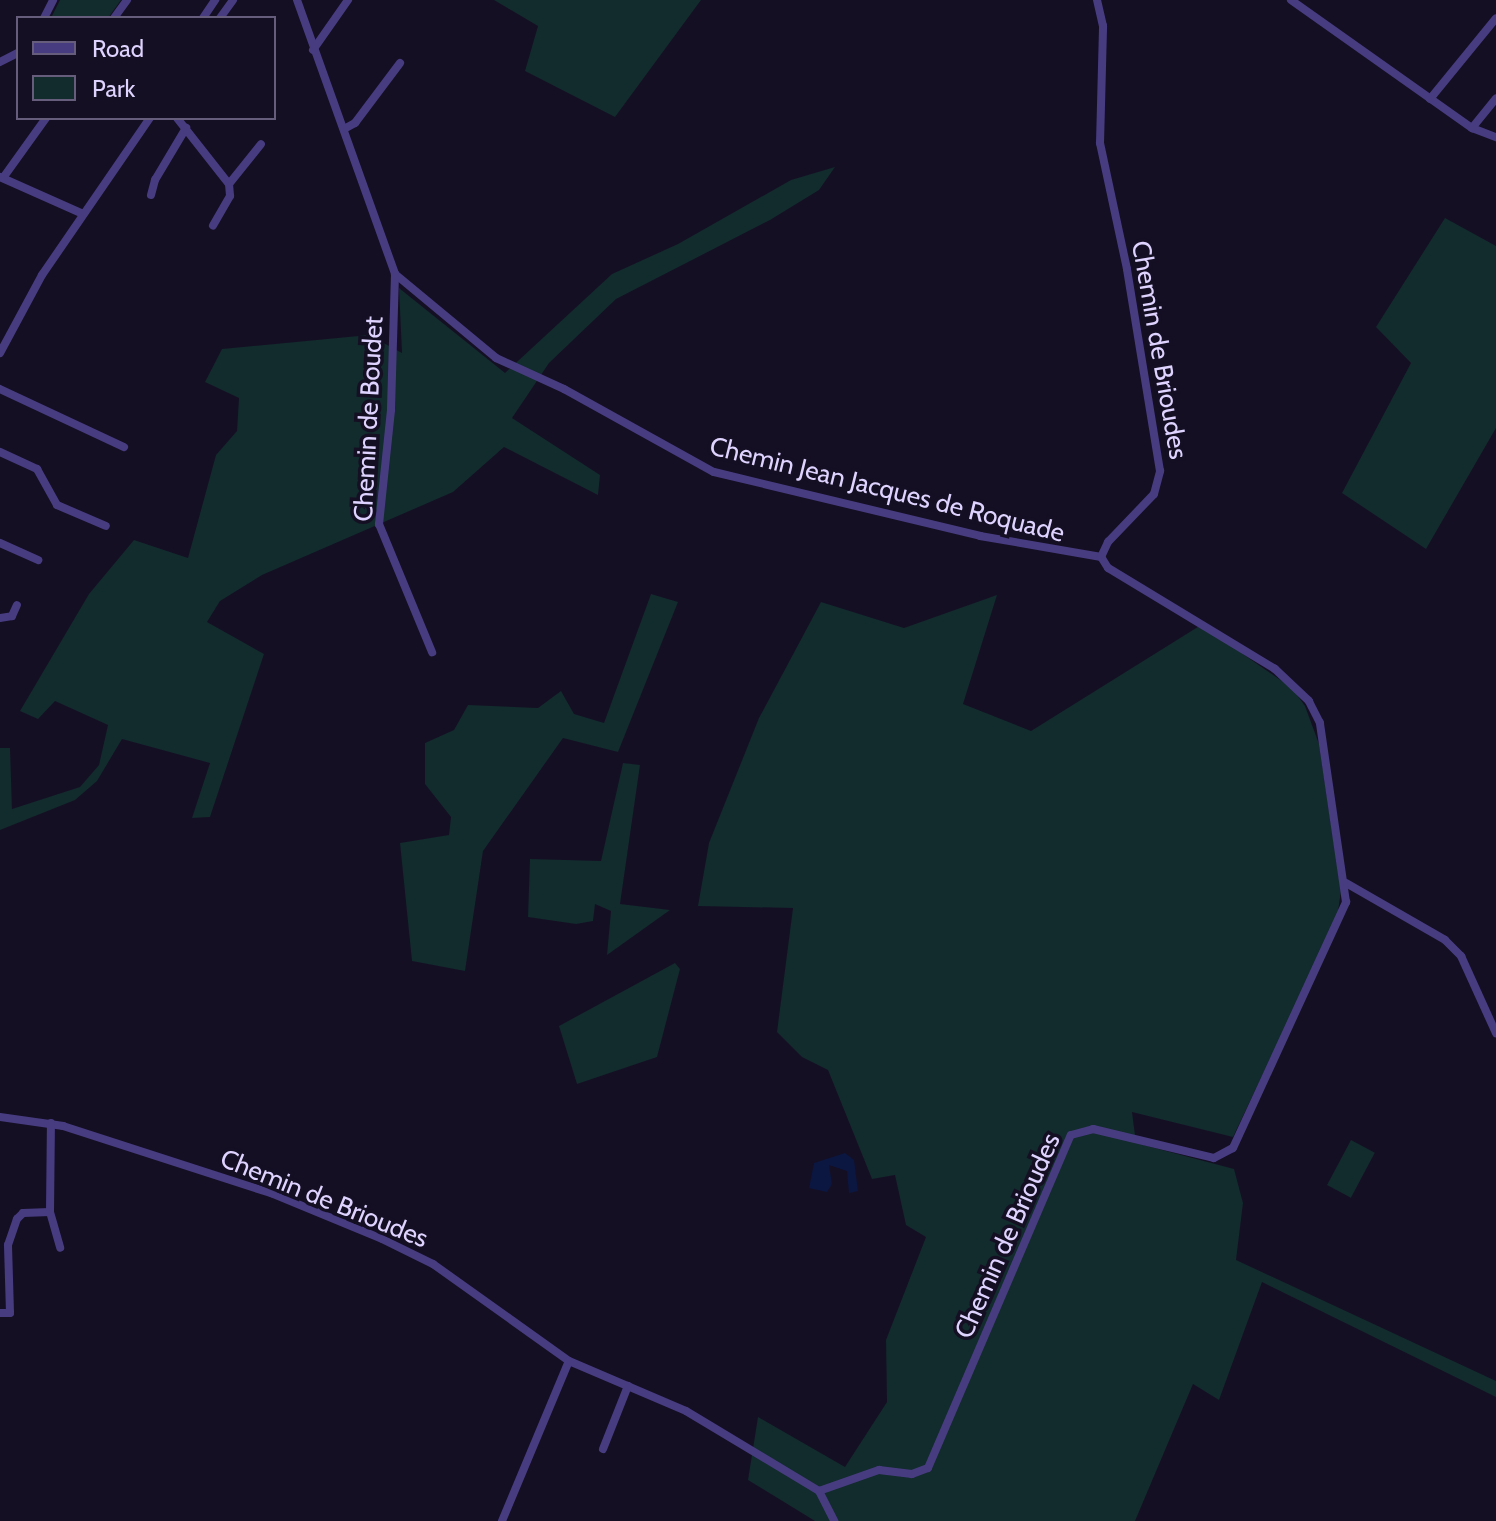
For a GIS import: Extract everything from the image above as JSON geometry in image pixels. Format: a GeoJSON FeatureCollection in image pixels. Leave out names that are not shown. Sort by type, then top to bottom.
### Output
{"type":"FeatureCollection","features":[{"type":"Feature","properties":{"kind":"street"},"geometry":{"type":"LineString","coordinates":[[297,0],[395,274]]}},
{"type":"Feature","properties":{"kind":"street"},"geometry":{"type":"LineString","coordinates":[[313,50],[348,0]]}},
{"type":"Feature","properties":{"kind":"street","name":"Chemin de Brioudes"},"geometry":{"type":"LineString","coordinates":[[0,1117],[51,1123],[271,1193],[382,1239],[433,1264],[569,1361],[733,1436],[819,1491],[879,1470],[912,1474],[928,1468],[1071,1135],[1093,1129],[1214,1158],[1233,1148],[1342,919],[1346,883],[1320,723],[1309,701],[1275,669],[1108,568],[1101,557],[1108,542],[1154,494],[1160,471],[1127,269],[1100,143],[1103,26],[1097,0]]}},
{"type":"Feature","properties":{"kind":"street"},"geometry":{"type":"LineString","coordinates":[[1291,0],[1472,128],[1496,137]]}},
{"type":"Feature","properties":{"kind":"street"},"geometry":{"type":"LineString","coordinates":[[1430,99],[1496,18]]}},
{"type":"Feature","properties":{"kind":"street"},"geometry":{"type":"LineString","coordinates":[[344,129],[355,123],[400,63]]}},
{"type":"Feature","properties":{"kind":"street"},"geometry":{"type":"LineString","coordinates":[[1472,128],[1496,98]]}},
{"type":"Feature","properties":{"kind":"street"},"geometry":{"type":"LineString","coordinates":[[45,120],[2,178],[83,214]]}},
{"type":"Feature","properties":{"kind":"street"},"geometry":{"type":"LineString","coordinates":[[0,353],[83,214],[149,120]]}},
{"type":"Feature","properties":{"kind":"street"},"geometry":{"type":"LineString","coordinates":[[179,120],[229,184],[230,196],[213,225]]}},
{"type":"Feature","properties":{"kind":"street"},"geometry":{"type":"LineString","coordinates":[[151,195],[155,180],[186,128]]}},
{"type":"Feature","properties":{"kind":"street"},"geometry":{"type":"LineString","coordinates":[[229,184],[261,144]]}},
{"type":"Feature","properties":{"kind":"street","name":"Chemin Jean Jacques de Roquade"},"geometry":{"type":"LineString","coordinates":[[395,274],[496,358],[564,389],[695,465],[980,536],[1101,557]]}},
{"type":"Feature","properties":{"kind":"street","name":"Chemin de Boudet"},"geometry":{"type":"LineString","coordinates":[[395,274],[391,410],[379,524],[432,652]]}},
{"type":"Feature","properties":{"kind":"street"},"geometry":{"type":"LineString","coordinates":[[0,389],[124,447]]}},
{"type":"Feature","properties":{"kind":"street"},"geometry":{"type":"LineString","coordinates":[[0,452],[37,469],[57,505],[106,526]]}},
{"type":"Feature","properties":{"kind":"street"},"geometry":{"type":"LineString","coordinates":[[0,543],[38,560]]}},
{"type":"Feature","properties":{"kind":"street"},"geometry":{"type":"LineString","coordinates":[[0,618],[12,616],[17,605]]}},
{"type":"Feature","properties":{"kind":"street"},"geometry":{"type":"LineString","coordinates":[[1346,883],[1445,940],[1461,956],[1496,1033]]}},
{"type":"Feature","properties":{"kind":"street"},"geometry":{"type":"LineString","coordinates":[[51,1123],[50,1212],[60,1248]]}},
{"type":"Feature","properties":{"kind":"street"},"geometry":{"type":"LineString","coordinates":[[114,1155],[116,1144]]}},
{"type":"Feature","properties":{"kind":"street"},"geometry":{"type":"LineString","coordinates":[[0,1313],[10,1313],[4,1244],[19,1216],[50,1212]]}},
{"type":"Feature","properties":{"kind":"street"},"geometry":{"type":"LineString","coordinates":[[502,1521],[569,1361]]}},
{"type":"Feature","properties":{"kind":"street"},"geometry":{"type":"LineString","coordinates":[[603,1449],[628,1386]]}},
{"type":"Feature","properties":{"kind":"street"},"geometry":{"type":"LineString","coordinates":[[819,1491],[834,1521]]}},
{"type":"Feature","properties":{"kind":"green space"},"geometry":{"type":"Polygon","coordinates":[[[60,0],[121,0],[109,16],[52,16],[60,0]]]}},
{"type":"Feature","properties":{"kind":"green space"},"geometry":{"type":"Polygon","coordinates":[[[494,0],[701,0],[615,117],[525,71],[538,26],[494,0]]]}},
{"type":"Feature","properties":{"kind":"green space"},"geometry":{"type":"Polygon","coordinates":[[[835,167],[819,190],[770,220],[616,299],[549,363],[512,418],[600,475],[598,495],[504,447],[453,492],[262,575],[220,601],[207,622],[264,654],[210,817],[192,818],[210,763],[122,739],[97,781],[75,800],[0,830],[0,748],[10,748],[12,809],[80,787],[99,765],[108,725],[55,701],[38,719],[20,711],[89,594],[134,540],[188,558],[216,455],[237,431],[239,398],[205,382],[222,349],[369,335],[402,353],[399,288],[505,373],[612,274],[678,244],[791,180],[835,167]]]}},
{"type":"Feature","properties":{"kind":"green space"},"geometry":{"type":"Polygon","coordinates":[[[1445,218],[1496,246],[1496,428],[1426,549],[1342,493],[1411,363],[1376,327],[1445,218]]]}},
{"type":"Feature","properties":{"kind":"green space"},"geometry":{"type":"Polygon","coordinates":[[[651,594],[678,602],[618,752],[563,738],[483,851],[465,971],[412,961],[400,843],[449,835],[451,817],[425,784],[425,743],[454,730],[468,705],[538,708],[561,691],[574,714],[604,723],[651,594]]]}},
{"type":"Feature","properties":{"kind":"green space"},"geometry":{"type":"Polygon","coordinates":[[[997,595],[963,704],[1031,731],[1201,625],[1292,688],[1305,706],[1319,744],[1341,891],[1337,918],[1233,1137],[1132,1112],[1136,1143],[1234,1169],[1243,1203],[1236,1260],[1496,1381],[1496,1397],[1262,1282],[1219,1400],[1193,1384],[1135,1521],[815,1521],[748,1480],[758,1417],[845,1467],[887,1402],[886,1340],[926,1237],[906,1225],[895,1175],[872,1179],[828,1070],[802,1057],[777,1032],[793,908],[698,906],[709,843],[759,718],[821,602],[904,628],[997,595]]]}},
{"type":"Feature","properties":{"kind":"green space"},"geometry":{"type":"Polygon","coordinates":[[[623,763],[640,765],[620,904],[670,910],[607,955],[611,911],[595,904],[593,921],[576,924],[528,917],[530,859],[601,861],[623,763]]]}},
{"type":"Feature","properties":{"kind":"green space"},"geometry":{"type":"Polygon","coordinates":[[[675,963],[680,969],[657,1057],[577,1084],[559,1026],[675,963]]]}},
{"type":"Feature","properties":{"kind":"green space"},"geometry":{"type":"Polygon","coordinates":[[[1351,1140],[1375,1153],[1351,1198],[1327,1185],[1351,1140]]]}},
{"type":"Feature","properties":{"kind":"water"},"geometry":{"type":"Polygon","coordinates":[[[845,1153],[854,1160],[858,1191],[849,1193],[847,1171],[829,1165],[832,1184],[827,1192],[809,1188],[814,1163],[845,1153]]]}}]}
